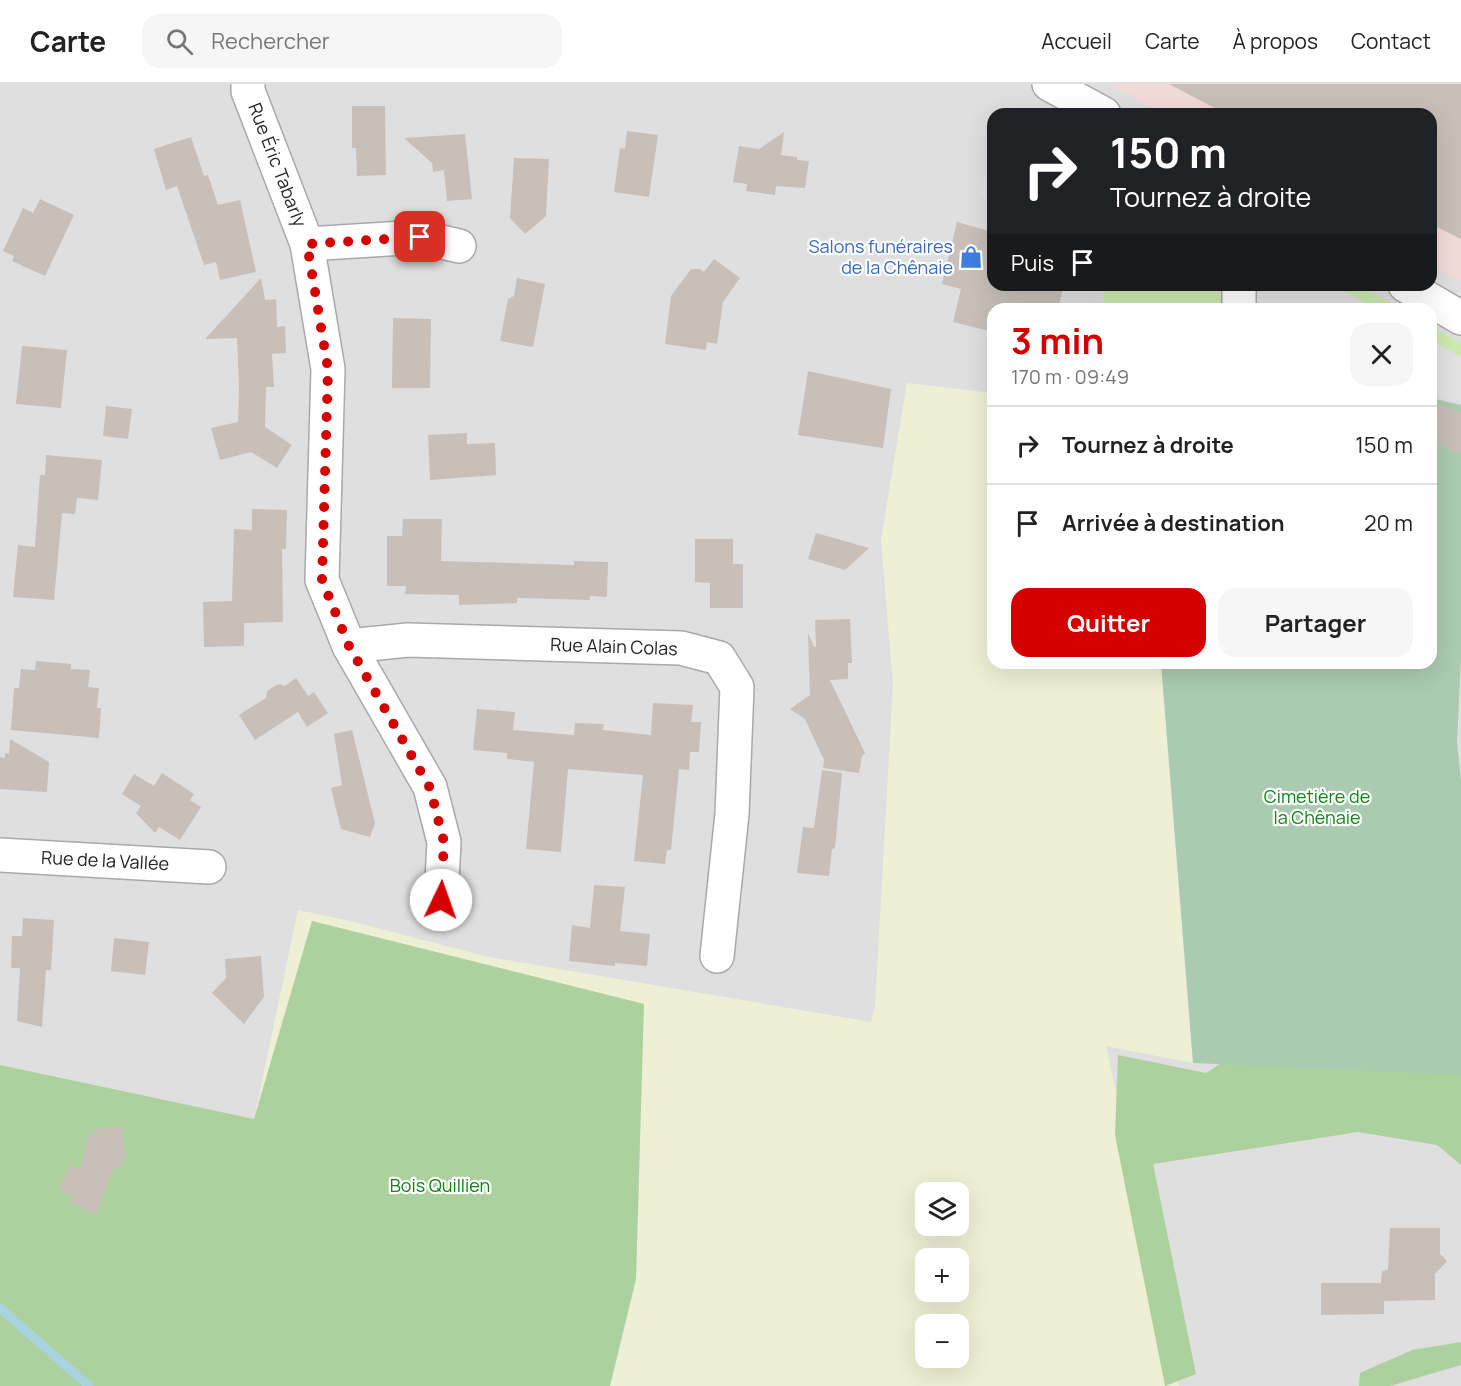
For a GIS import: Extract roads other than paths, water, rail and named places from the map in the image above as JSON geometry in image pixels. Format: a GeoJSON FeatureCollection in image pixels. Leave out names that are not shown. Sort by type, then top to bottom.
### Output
{"type":"FeatureCollection","features":[{"type":"Feature","properties":{"kind":"street","name":"Rue Éric Tabarly"},"geometry":{"type":"LineString","coordinates":[[248,84],[248,91],[307,244],[328,369],[322,580],[349,646],[430,788],[444,842],[441,900]]}},
{"type":"Feature","properties":{"kind":"street"},"geometry":{"type":"LineString","coordinates":[[1049,84],[1093,108]]}},
{"type":"Feature","properties":{"kind":"street"},"geometry":{"type":"LineString","coordinates":[[307,244],[420,237],[459,246]]}},
{"type":"Feature","properties":{"kind":"street"},"geometry":{"type":"LineString","coordinates":[[1414,291],[1435,303]]}},
{"type":"Feature","properties":{"kind":"street"},"geometry":{"type":"LineString","coordinates":[[1437,304],[1461,318]]}},
{"type":"Feature","properties":{"kind":"street","name":"Rue Alain Colas"},"geometry":{"type":"LineString","coordinates":[[349,646],[408,640],[681,648],[719,658],[737,687],[732,813],[717,956]]}},
{"type":"Feature","properties":{"kind":"street","name":"Rue de la Vallée"},"geometry":{"type":"LineString","coordinates":[[0,855],[209,867]]}},
{"type":"Feature","properties":{"kind":"waterway"},"geometry":{"type":"LineString","coordinates":[[0,1308],[89,1386]]}},
{"type":"Feature","properties":{"kind":"place","name":"Salons funéraires de la Chênaie"},"geometry":{"type":"Point","coordinates":[971,257]}},
{"type":"Feature","properties":{"kind":"park label","name":"Cimetière de la Chênaie"},"geometry":{"type":"Point","coordinates":[1317,807]}},
{"type":"Feature","properties":{"kind":"park label","name":"Bois Quillien"},"geometry":{"type":"Point","coordinates":[440,1186]}}]}
